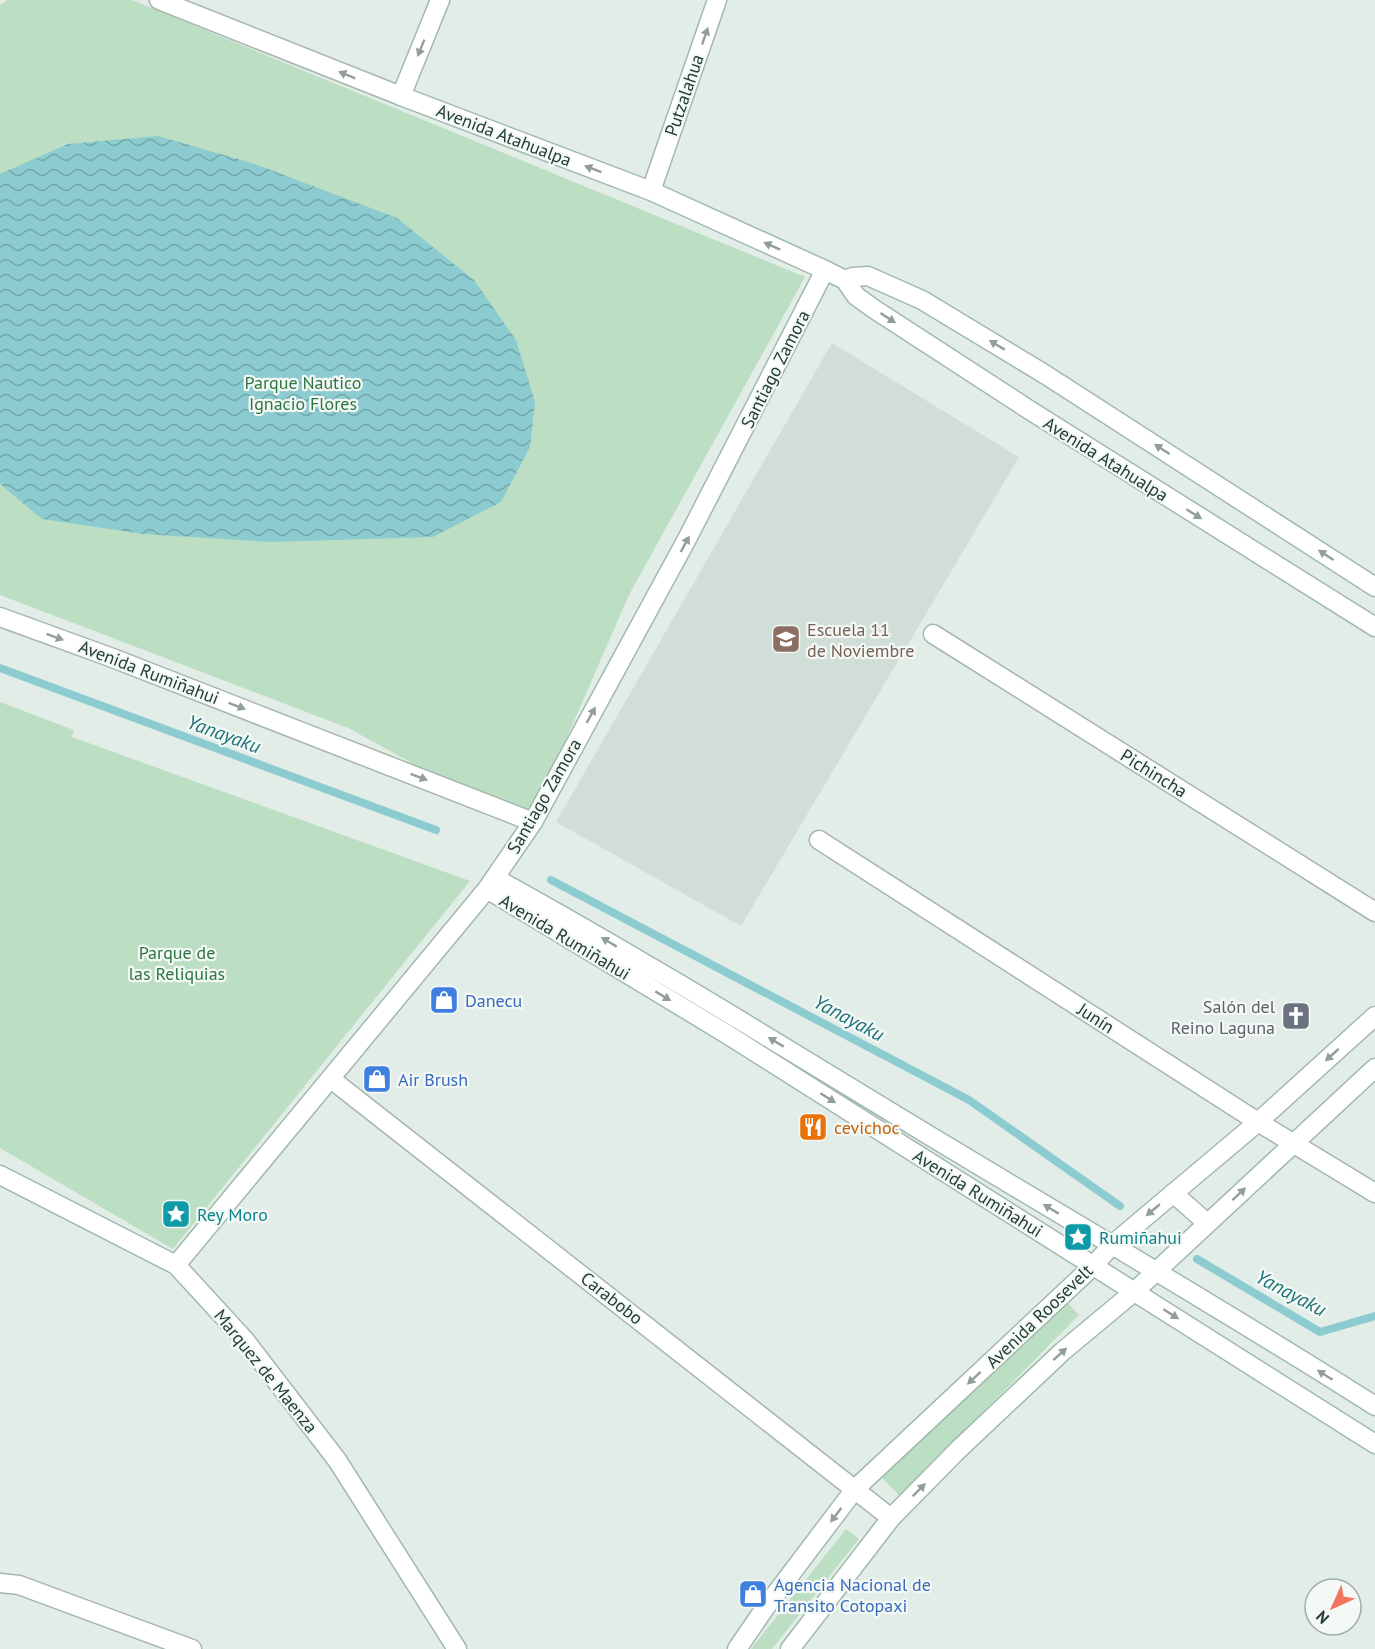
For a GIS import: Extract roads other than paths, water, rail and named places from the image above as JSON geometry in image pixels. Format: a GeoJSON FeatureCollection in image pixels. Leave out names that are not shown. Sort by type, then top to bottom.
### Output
{"type":"FeatureCollection","features":[{"type":"Feature","properties":{"kind":"street","name":"Avenida Atahualpa"},"geometry":{"type":"LineString","coordinates":[[159,0],[401,96],[651,191],[845,280],[856,296],[888,318],[1041,418],[1375,627]]}},
{"type":"Feature","properties":{"kind":"street"},"geometry":{"type":"LineString","coordinates":[[401,96],[440,0]]}},
{"type":"Feature","properties":{"kind":"street","name":"Putzalahua"},"geometry":{"type":"LineString","coordinates":[[651,191],[717,0]]}},
{"type":"Feature","properties":{"kind":"street","name":"Santiago Zamora"},"geometry":{"type":"LineString","coordinates":[[176,1265],[494,881],[530,825],[687,539],[825,270]]}},
{"type":"Feature","properties":{"kind":"street","name":"Avenida Atahualpa"},"geometry":{"type":"LineString","coordinates":[[845,280],[867,276],[922,300],[1046,375],[1375,586]]}},
{"type":"Feature","properties":{"kind":"street","name":"Avenida Rumiñahui"},"geometry":{"type":"LineString","coordinates":[[0,617],[110,657],[530,825]]}},
{"type":"Feature","properties":{"kind":"street","name":"Pichincha"},"geometry":{"type":"LineString","coordinates":[[933,634],[1375,912]]}},
{"type":"Feature","properties":{"kind":"street","name":"Junín"},"geometry":{"type":"LineString","coordinates":[[819,840],[1258,1122],[1375,1193]]}},
{"type":"Feature","properties":{"kind":"street","name":"Avenida Rumiñahui"},"geometry":{"type":"LineString","coordinates":[[494,881],[566,917],[735,1017],[1375,1406]]}},
{"type":"Feature","properties":{"kind":"street","name":"Avenida Rumiñahui"},"geometry":{"type":"LineString","coordinates":[[494,881],[725,1033],[1375,1444]]}},
{"type":"Feature","properties":{"kind":"street","name":"Avenida Roosevelt"},"geometry":{"type":"LineString","coordinates":[[736,1649],[855,1489],[1093,1266],[1112,1245],[1258,1122],[1375,1016]]}},
{"type":"Feature","properties":{"kind":"street"},"geometry":{"type":"LineString","coordinates":[[725,1033],[735,1017]]}},
{"type":"Feature","properties":{"kind":"street"},"geometry":{"type":"LineString","coordinates":[[790,1649],[891,1518],[959,1449],[1063,1351],[1135,1291],[1375,1068]]}},
{"type":"Feature","properties":{"kind":"street","name":"Carabobo"},"geometry":{"type":"LineString","coordinates":[[331,1078],[891,1518]]}},
{"type":"Feature","properties":{"kind":"street"},"geometry":{"type":"LineString","coordinates":[[901,1144],[912,1125]]}},
{"type":"Feature","properties":{"kind":"street","name":"Marquez de Maenza"},"geometry":{"type":"LineString","coordinates":[[0,1174],[176,1265],[244,1339],[337,1460],[457,1649]]}},
{"type":"Feature","properties":{"kind":"street"},"geometry":{"type":"LineString","coordinates":[[1173,1193],[1207,1223]]}},
{"type":"Feature","properties":{"kind":"street"},"geometry":{"type":"LineString","coordinates":[[1335,1419],[1352,1392]]}},
{"type":"Feature","properties":{"kind":"street"},"geometry":{"type":"LineString","coordinates":[[0,1583],[19,1585],[192,1649]]}},
{"type":"Feature","properties":{"kind":"water","name":"Parque Nautico Ignacio Flores"},"geometry":{"type":"Polygon","coordinates":[[[158,136],[255,164],[397,218],[474,280],[516,340],[535,402],[530,447],[501,502],[433,537],[272,542],[143,534],[42,519],[0,484],[0,174],[68,144],[158,136]]]}},
{"type":"Feature","properties":{"kind":"waterway","name":"Yanayaku"},"geometry":{"type":"LineString","coordinates":[[0,668],[436,830]]}},
{"type":"Feature","properties":{"kind":"waterway","name":"Yanayaku"},"geometry":{"type":"LineString","coordinates":[[551,880],[969,1100],[1120,1206]]}},
{"type":"Feature","properties":{"kind":"waterway","name":"Yanayaku"},"geometry":{"type":"LineString","coordinates":[[1197,1259],[1320,1332],[1375,1316]]}},
{"type":"Feature","properties":{"kind":"place","name":"Escuela 11 de Noviembre"},"geometry":{"type":"Point","coordinates":[786,639]}},
{"type":"Feature","properties":{"kind":"place","name":"Danecu"},"geometry":{"type":"Point","coordinates":[444,1000]}},
{"type":"Feature","properties":{"kind":"place","name":"Salón del Reino Laguna"},"geometry":{"type":"Point","coordinates":[1296,1016]}},
{"type":"Feature","properties":{"kind":"place","name":"Air Brush"},"geometry":{"type":"Point","coordinates":[377,1079]}},
{"type":"Feature","properties":{"kind":"place","name":"cevichoc"},"geometry":{"type":"Point","coordinates":[813,1127]}},
{"type":"Feature","properties":{"kind":"place","name":"Rey Moro"},"geometry":{"type":"Point","coordinates":[176,1214]}},
{"type":"Feature","properties":{"kind":"place","name":"Rumiñahui"},"geometry":{"type":"Point","coordinates":[1078,1237]}},
{"type":"Feature","properties":{"kind":"place","name":"Agencia Nacional de Transito Cotopaxi"},"geometry":{"type":"Point","coordinates":[753,1594]}},
{"type":"Feature","properties":{"kind":"park label","name":"Parque de las Reliquias"},"geometry":{"type":"Point","coordinates":[177,962]}}]}
